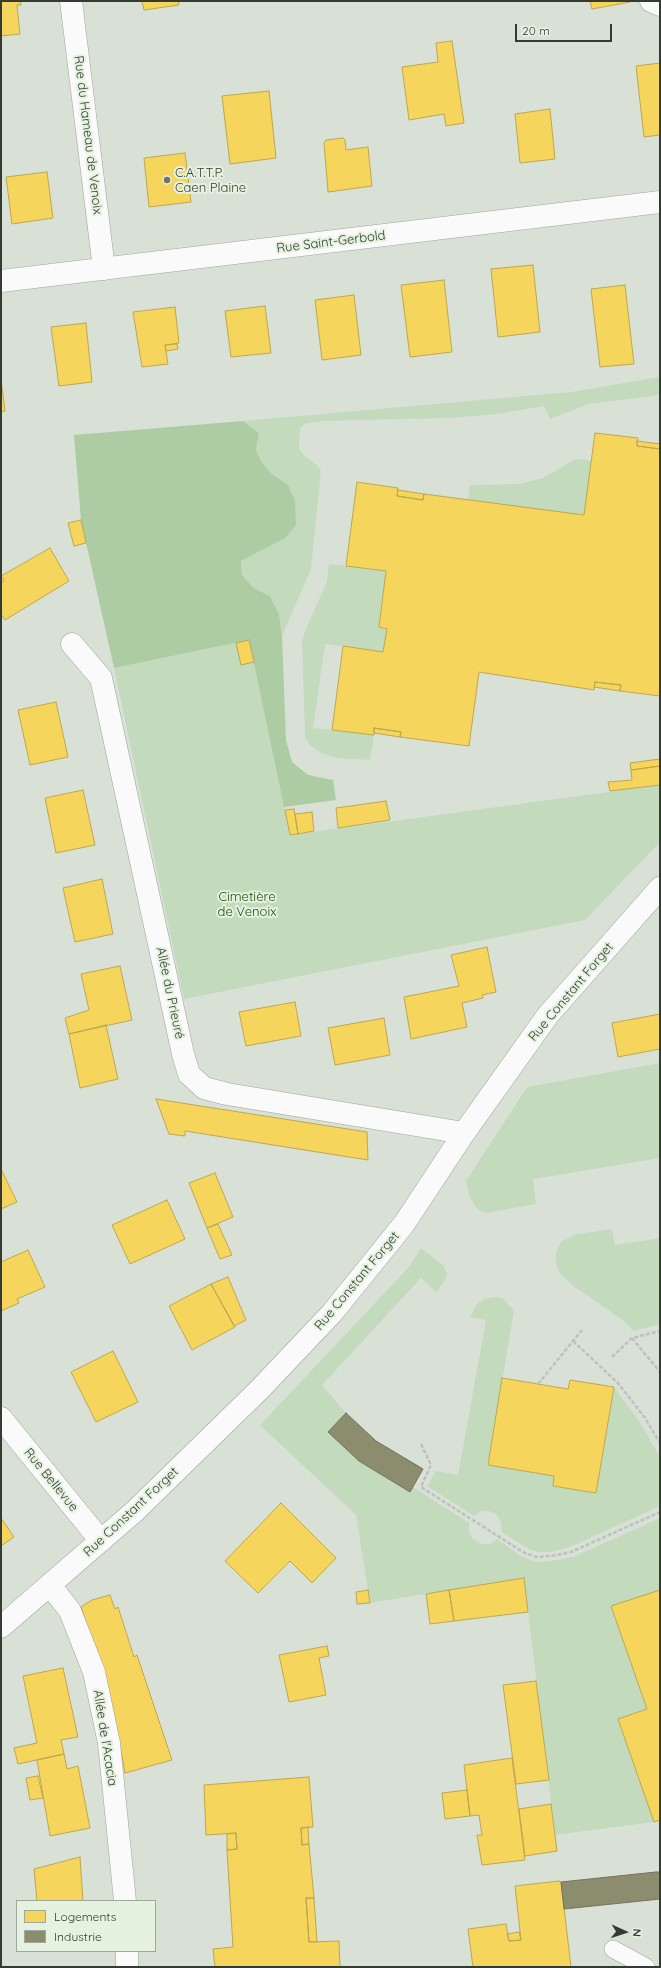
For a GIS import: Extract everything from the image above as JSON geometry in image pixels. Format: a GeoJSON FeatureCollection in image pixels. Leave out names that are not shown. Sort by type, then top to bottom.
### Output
{"type":"FeatureCollection","features":[{"type":"Feature","properties":{"kind":"street","name":"Rue du Hameau de Venoix"},"geometry":{"type":"LineString","coordinates":[[71,1],[104,269]]}},
{"type":"Feature","properties":{"kind":"street"},"geometry":{"type":"LineString","coordinates":[[651,1],[660,5]]}},
{"type":"Feature","properties":{"kind":"street","name":"Rue Saint-Gerbold"},"geometry":{"type":"LineString","coordinates":[[1,280],[660,202]]}},
{"type":"Feature","properties":{"kind":"street","name":"Allée du Prieuré"},"geometry":{"type":"LineString","coordinates":[[72,644],[101,678],[183,1054],[189,1074],[204,1088],[227,1094],[464,1133]]}},
{"type":"Feature","properties":{"kind":"street","name":"Rue Constant Forget"},"geometry":{"type":"LineString","coordinates":[[1,1627],[135,1511],[254,1394],[332,1313],[404,1224],[464,1133],[548,1015],[660,888]]}},
{"type":"Feature","properties":{"kind":"street","name":"Rue Bellevue"},"geometry":{"type":"LineString","coordinates":[[1,1418],[101,1541]]}},
{"type":"Feature","properties":{"kind":"street","name":"Allée de l'Acacia"},"geometry":{"type":"LineString","coordinates":[[50,1585],[70,1611],[94,1672],[109,1744],[125,1900]]}},
{"type":"Feature","properties":{"kind":"street"},"geometry":{"type":"LineString","coordinates":[[127,1952],[128,1967]]}},
{"type":"Feature","properties":{"kind":"lane"},"geometry":{"type":"LineString","coordinates":[[613,1949],[646,1967]]}},
{"type":"Feature","properties":{"kind":"lane"},"geometry":{"type":"LineString","coordinates":[[654,1967],[660,1967]]}},
{"type":"Feature","properties":{"kind":"path"},"geometry":{"type":"LineString","coordinates":[[538,1384],[582,1330]]}},
{"type":"Feature","properties":{"kind":"path"},"geometry":{"type":"LineString","coordinates":[[612,1357],[632,1338],[660,1331]]}},
{"type":"Feature","properties":{"kind":"path"},"geometry":{"type":"LineString","coordinates":[[632,1338],[660,1372]]}},
{"type":"Feature","properties":{"kind":"path"},"geometry":{"type":"LineString","coordinates":[[573,1341],[618,1383],[644,1418],[660,1443]]}},
{"type":"Feature","properties":{"kind":"path"},"geometry":{"type":"LineString","coordinates":[[421,1444],[431,1465],[421,1487],[523,1552],[536,1557],[571,1552],[660,1512]]}},
{"type":"Feature","properties":{"kind":"green space"},"geometry":{"type":"Polygon","coordinates":[[[660,377],[660,395],[589,404],[550,419],[544,406],[498,414],[449,418],[322,421],[304,424],[300,429],[299,449],[306,457],[317,465],[321,471],[311,569],[282,636],[279,614],[270,596],[254,588],[242,575],[241,561],[270,546],[288,485],[271,473],[262,463],[256,450],[259,433],[243,421],[571,392],[660,377]]]}},
{"type":"Feature","properties":{"kind":"green space"},"geometry":{"type":"Polygon","coordinates":[[[243,421],[259,433],[256,450],[262,463],[271,473],[288,485],[295,501],[296,525],[285,538],[241,561],[242,575],[254,588],[270,596],[279,614],[282,636],[286,740],[292,762],[308,775],[333,780],[336,800],[284,807],[249,640],[114,668],[81,520],[74,435],[243,421]]]}},
{"type":"Feature","properties":{"kind":"green space"},"geometry":{"type":"Polygon","coordinates":[[[583,459],[592,461],[584,515],[468,500],[470,485],[519,484],[543,478],[574,460],[583,459]]]}},
{"type":"Feature","properties":{"kind":"green space"},"geometry":{"type":"Polygon","coordinates":[[[329,564],[386,571],[379,627],[387,629],[383,652],[325,644],[313,728],[374,735],[370,760],[337,758],[321,753],[310,745],[305,736],[302,641],[327,582],[329,564]]]}},
{"type":"Feature","properties":{"kind":"green space","name":"Cimetière de Venoix"},"geometry":{"type":"Polygon","coordinates":[[[249,640],[290,835],[660,785],[660,842],[585,920],[184,999],[114,668],[249,640]]]}},
{"type":"Feature","properties":{"kind":"green space"},"geometry":{"type":"Polygon","coordinates":[[[660,1063],[660,1158],[533,1179],[536,1204],[486,1213],[477,1209],[469,1195],[466,1181],[527,1087],[660,1063]]]}},
{"type":"Feature","properties":{"kind":"green space"},"geometry":{"type":"Polygon","coordinates":[[[612,1229],[615,1245],[660,1238],[660,1324],[633,1331],[624,1321],[572,1285],[559,1272],[556,1263],[556,1252],[561,1242],[574,1235],[612,1229]]]}},
{"type":"Feature","properties":{"kind":"green space"},"geometry":{"type":"Polygon","coordinates":[[[421,1248],[443,1265],[447,1274],[445,1281],[436,1292],[421,1278],[322,1385],[346,1413],[328,1432],[359,1461],[410,1492],[413,1487],[469,1523],[469,1532],[473,1539],[481,1544],[490,1544],[497,1539],[521,1556],[536,1562],[573,1557],[660,1518],[660,1590],[611,1607],[647,1709],[618,1719],[654,1822],[555,1835],[524,1578],[370,1603],[356,1515],[260,1425],[409,1267],[421,1248]]]}},
{"type":"Feature","properties":{"kind":"green space"},"geometry":{"type":"Polygon","coordinates":[[[494,1297],[502,1298],[514,1310],[488,1465],[554,1476],[553,1486],[596,1493],[614,1387],[639,1421],[660,1457],[660,1506],[570,1547],[551,1552],[537,1552],[525,1547],[502,1532],[501,1523],[497,1515],[489,1511],[481,1511],[474,1516],[427,1486],[436,1471],[458,1475],[486,1320],[470,1317],[476,1305],[484,1299],[494,1297]]]}},
{"type":"Feature","properties":{"kind":"building: Logements"},"geometry":{"type":"Polygon","coordinates":[[[1,1],[20,1],[21,5],[17,5],[20,34],[1,36],[1,1]]]}},
{"type":"Feature","properties":{"kind":"building: Logements"},"geometry":{"type":"Polygon","coordinates":[[[142,1],[178,1],[179,5],[144,10],[142,1]]]}},
{"type":"Feature","properties":{"kind":"building: Logements"},"geometry":{"type":"Polygon","coordinates":[[[590,1],[630,1],[630,2],[592,9],[590,1]]]}},
{"type":"Feature","properties":{"kind":"building: Logements"},"geometry":{"type":"Polygon","coordinates":[[[452,41],[464,123],[446,126],[444,114],[409,120],[402,67],[438,62],[436,43],[452,41]]]}},
{"type":"Feature","properties":{"kind":"building: Logements"},"geometry":{"type":"Polygon","coordinates":[[[660,63],[660,135],[644,137],[636,66],[660,63]]]}},
{"type":"Feature","properties":{"kind":"building: Logements"},"geometry":{"type":"Polygon","coordinates":[[[269,91],[276,158],[230,164],[222,96],[269,91]]]}},
{"type":"Feature","properties":{"kind":"building: Logements"},"geometry":{"type":"Polygon","coordinates":[[[550,109],[555,159],[520,163],[515,114],[550,109]]]}},
{"type":"Feature","properties":{"kind":"building: Logements"},"geometry":{"type":"Polygon","coordinates":[[[343,138],[345,140],[346,150],[368,147],[372,186],[328,192],[324,143],[326,140],[343,138]]]}},
{"type":"Feature","properties":{"kind":"building: Logements","name":"C.A.T.T.P. Caen Plaine"},"geometry":{"type":"Polygon","coordinates":[[[185,153],[191,202],[149,207],[144,158],[185,153]]]}},
{"type":"Feature","properties":{"kind":"building: Logements"},"geometry":{"type":"Polygon","coordinates":[[[47,172],[53,218],[12,224],[6,177],[47,172]]]}},
{"type":"Feature","properties":{"kind":"building: Logements"},"geometry":{"type":"Polygon","coordinates":[[[533,265],[540,332],[498,337],[491,269],[533,265]]]}},
{"type":"Feature","properties":{"kind":"building: Logements"},"geometry":{"type":"Polygon","coordinates":[[[444,280],[452,352],[410,357],[401,285],[444,280]]]}},
{"type":"Feature","properties":{"kind":"building: Logements"},"geometry":{"type":"Polygon","coordinates":[[[625,285],[634,364],[600,367],[591,289],[625,285]]]}},
{"type":"Feature","properties":{"kind":"building: Logements"},"geometry":{"type":"Polygon","coordinates":[[[354,295],[361,355],[322,360],[315,300],[354,295]]]}},
{"type":"Feature","properties":{"kind":"building: Logements"},"geometry":{"type":"Polygon","coordinates":[[[265,306],[271,353],[231,357],[225,311],[265,306]]]}},
{"type":"Feature","properties":{"kind":"building: Logements"},"geometry":{"type":"Polygon","coordinates":[[[175,307],[179,343],[165,345],[168,364],[142,367],[133,312],[175,307]]]}},
{"type":"Feature","properties":{"kind":"building: Logements"},"geometry":{"type":"Polygon","coordinates":[[[86,323],[92,382],[59,386],[51,327],[86,323]]]}},
{"type":"Feature","properties":{"kind":"building: Logements"},"geometry":{"type":"Polygon","coordinates":[[[177,344],[178,349],[166,351],[165,345],[177,344]]]}},
{"type":"Feature","properties":{"kind":"building: Logements"},"geometry":{"type":"Polygon","coordinates":[[[1,379],[5,411],[1,412],[1,379]]]}},
{"type":"Feature","properties":{"kind":"building: Logements"},"geometry":{"type":"Polygon","coordinates":[[[595,433],[638,438],[637,446],[660,449],[660,696],[620,691],[621,685],[595,682],[594,690],[479,672],[469,746],[400,737],[401,732],[374,728],[374,735],[332,730],[343,646],[383,652],[387,629],[379,627],[386,571],[346,566],[357,482],[398,488],[397,496],[423,500],[424,494],[584,515],[595,433]]]}},
{"type":"Feature","properties":{"kind":"building: Logements"},"geometry":{"type":"Polygon","coordinates":[[[637,441],[660,444],[660,449],[637,446],[637,441]]]}},
{"type":"Feature","properties":{"kind":"building: Logements"},"geometry":{"type":"Polygon","coordinates":[[[398,490],[424,494],[423,500],[397,496],[398,490]]]}},
{"type":"Feature","properties":{"kind":"building: Logements"},"geometry":{"type":"Polygon","coordinates":[[[81,520],[86,543],[74,546],[68,523],[81,520]]]}},
{"type":"Feature","properties":{"kind":"building: Logements"},"geometry":{"type":"Polygon","coordinates":[[[50,548],[69,581],[5,620],[1,614],[1,583],[4,581],[1,576],[50,548]]]}},
{"type":"Feature","properties":{"kind":"building: Logements"},"geometry":{"type":"Polygon","coordinates":[[[249,640],[254,662],[241,665],[236,643],[249,640]]]}},
{"type":"Feature","properties":{"kind":"building: Logements"},"geometry":{"type":"Polygon","coordinates":[[[595,682],[621,685],[620,691],[594,687],[595,682]]]}},
{"type":"Feature","properties":{"kind":"building: Logements"},"geometry":{"type":"Polygon","coordinates":[[[56,702],[68,757],[30,765],[18,710],[56,702]]]}},
{"type":"Feature","properties":{"kind":"building: Logements"},"geometry":{"type":"Polygon","coordinates":[[[374,728],[401,732],[400,737],[374,733],[374,728]]]}},
{"type":"Feature","properties":{"kind":"building: Logements"},"geometry":{"type":"Polygon","coordinates":[[[660,759],[660,766],[631,770],[630,763],[660,759]]]}},
{"type":"Feature","properties":{"kind":"building: Logements"},"geometry":{"type":"Polygon","coordinates":[[[660,766],[660,785],[610,791],[608,782],[632,780],[631,770],[660,766]]]}},
{"type":"Feature","properties":{"kind":"building: Logements"},"geometry":{"type":"Polygon","coordinates":[[[83,790],[95,845],[56,853],[45,798],[83,790]]]}},
{"type":"Feature","properties":{"kind":"building: Logements"},"geometry":{"type":"Polygon","coordinates":[[[386,801],[390,820],[338,828],[336,808],[386,801]]]}},
{"type":"Feature","properties":{"kind":"building: Logements"},"geometry":{"type":"Polygon","coordinates":[[[294,809],[298,834],[290,835],[285,810],[294,809]]]}},
{"type":"Feature","properties":{"kind":"building: Logements"},"geometry":{"type":"Polygon","coordinates":[[[312,812],[314,831],[298,834],[295,814],[312,812]]]}},
{"type":"Feature","properties":{"kind":"building: Logements"},"geometry":{"type":"Polygon","coordinates":[[[102,879],[113,934],[75,942],[63,888],[102,879]]]}},
{"type":"Feature","properties":{"kind":"building: Logements"},"geometry":{"type":"Polygon","coordinates":[[[487,947],[496,992],[482,995],[483,998],[462,1003],[467,1027],[411,1039],[404,997],[459,986],[451,955],[487,947]]]}},
{"type":"Feature","properties":{"kind":"building: Logements"},"geometry":{"type":"Polygon","coordinates":[[[120,966],[132,1020],[69,1034],[65,1018],[89,1010],[81,974],[120,966]]]}},
{"type":"Feature","properties":{"kind":"building: Logements"},"geometry":{"type":"Polygon","coordinates":[[[295,1002],[301,1036],[246,1046],[239,1012],[295,1002]]]}},
{"type":"Feature","properties":{"kind":"building: Logements"},"geometry":{"type":"Polygon","coordinates":[[[660,1014],[660,1049],[618,1057],[612,1023],[660,1014]]]}},
{"type":"Feature","properties":{"kind":"building: Logements"},"geometry":{"type":"Polygon","coordinates":[[[384,1018],[390,1055],[335,1065],[328,1028],[384,1018]]]}},
{"type":"Feature","properties":{"kind":"building: Logements"},"geometry":{"type":"Polygon","coordinates":[[[106,1025],[118,1079],[80,1088],[69,1034],[106,1025]]]}},
{"type":"Feature","properties":{"kind":"building: Logements"},"geometry":{"type":"Polygon","coordinates":[[[156,1099],[367,1132],[368,1160],[185,1131],[185,1136],[169,1134],[156,1099]]]}},
{"type":"Feature","properties":{"kind":"building: Logements"},"geometry":{"type":"Polygon","coordinates":[[[1,1169],[17,1202],[1,1209],[1,1169]]]}},
{"type":"Feature","properties":{"kind":"building: Logements"},"geometry":{"type":"Polygon","coordinates":[[[215,1173],[233,1217],[207,1228],[189,1183],[215,1173]]]}},
{"type":"Feature","properties":{"kind":"building: Logements"},"geometry":{"type":"Polygon","coordinates":[[[167,1200],[185,1239],[130,1264],[112,1225],[167,1200]]]}},
{"type":"Feature","properties":{"kind":"building: Logements"},"geometry":{"type":"Polygon","coordinates":[[[218,1224],[232,1255],[220,1259],[207,1228],[218,1224]]]}},
{"type":"Feature","properties":{"kind":"building: Logements"},"geometry":{"type":"Polygon","coordinates":[[[28,1250],[45,1287],[17,1299],[19,1303],[1,1311],[1,1262],[28,1250]]]}},
{"type":"Feature","properties":{"kind":"building: Logements"},"geometry":{"type":"Polygon","coordinates":[[[228,1277],[246,1320],[234,1326],[211,1284],[228,1277]]]}},
{"type":"Feature","properties":{"kind":"building: Logements"},"geometry":{"type":"Polygon","coordinates":[[[211,1284],[235,1327],[192,1350],[169,1306],[211,1284]]]}},
{"type":"Feature","properties":{"kind":"building: Logements"},"geometry":{"type":"Polygon","coordinates":[[[113,1351],[138,1402],[96,1422],[71,1372],[113,1351]]]}},
{"type":"Feature","properties":{"kind":"building: Logements"},"geometry":{"type":"Polygon","coordinates":[[[502,1378],[568,1389],[570,1380],[614,1387],[596,1493],[553,1486],[554,1476],[488,1465],[502,1378]]]}},
{"type":"Feature","properties":{"kind":"building: Logements"},"geometry":{"type":"Polygon","coordinates":[[[281,1503],[336,1558],[312,1583],[290,1561],[258,1593],[225,1561],[281,1503]]]}},
{"type":"Feature","properties":{"kind":"building: Logements"},"geometry":{"type":"Polygon","coordinates":[[[1,1518],[14,1537],[1,1546],[1,1518]]]}},
{"type":"Feature","properties":{"kind":"building: Logements"},"geometry":{"type":"Polygon","coordinates":[[[524,1578],[528,1612],[454,1621],[449,1590],[524,1578]]]}},
{"type":"Feature","properties":{"kind":"building: Logements"},"geometry":{"type":"Polygon","coordinates":[[[368,1590],[370,1603],[357,1604],[356,1592],[368,1590]]]}},
{"type":"Feature","properties":{"kind":"building: Logements"},"geometry":{"type":"Polygon","coordinates":[[[449,1590],[454,1621],[430,1624],[426,1594],[449,1590]]]}},
{"type":"Feature","properties":{"kind":"building: Logements"},"geometry":{"type":"Polygon","coordinates":[[[660,1590],[660,1820],[654,1822],[618,1719],[647,1709],[611,1606],[660,1590]]]}},
{"type":"Feature","properties":{"kind":"building: Logements"},"geometry":{"type":"Polygon","coordinates":[[[110,1595],[115,1609],[118,1607],[134,1657],[137,1655],[172,1760],[125,1773],[116,1724],[102,1669],[81,1607],[92,1600],[110,1595]]]}},
{"type":"Feature","properties":{"kind":"building: Logements"},"geometry":{"type":"Polygon","coordinates":[[[327,1646],[329,1656],[319,1658],[326,1695],[289,1702],[279,1655],[327,1646]]]}},
{"type":"Feature","properties":{"kind":"building: Logements"},"geometry":{"type":"Polygon","coordinates":[[[63,1668],[78,1737],[61,1740],[64,1754],[18,1764],[14,1748],[37,1743],[23,1676],[63,1668]]]}},
{"type":"Feature","properties":{"kind":"building: Logements"},"geometry":{"type":"Polygon","coordinates":[[[536,1681],[549,1780],[516,1784],[503,1685],[536,1681]]]}},
{"type":"Feature","properties":{"kind":"building: Logements"},"geometry":{"type":"Polygon","coordinates":[[[64,1754],[67,1769],[78,1766],[90,1828],[50,1836],[37,1760],[64,1754]]]}},
{"type":"Feature","properties":{"kind":"building: Logements"},"geometry":{"type":"Polygon","coordinates":[[[512,1758],[525,1860],[482,1865],[477,1835],[482,1835],[479,1815],[470,1816],[464,1765],[512,1758]]]}},
{"type":"Feature","properties":{"kind":"building: Logements"},"geometry":{"type":"Polygon","coordinates":[[[38,1776],[43,1798],[30,1800],[26,1778],[38,1776]]]}},
{"type":"Feature","properties":{"kind":"building: Logements"},"geometry":{"type":"Polygon","coordinates":[[[309,1777],[313,1827],[301,1828],[302,1845],[309,1844],[314,1898],[306,1898],[309,1942],[339,1941],[340,1967],[215,1967],[213,1949],[233,1947],[227,1850],[237,1849],[236,1833],[206,1835],[204,1785],[309,1777]]]}},
{"type":"Feature","properties":{"kind":"building: Logements"},"geometry":{"type":"Polygon","coordinates":[[[467,1790],[470,1816],[445,1819],[442,1793],[467,1790]]]}},
{"type":"Feature","properties":{"kind":"building: Logements"},"geometry":{"type":"Polygon","coordinates":[[[551,1804],[557,1851],[525,1856],[519,1809],[551,1804]]]}},
{"type":"Feature","properties":{"kind":"building: Logements"},"geometry":{"type":"Polygon","coordinates":[[[308,1827],[309,1844],[302,1845],[301,1828],[308,1827]]]}},
{"type":"Feature","properties":{"kind":"building: Logements"},"geometry":{"type":"Polygon","coordinates":[[[236,1833],[237,1849],[227,1850],[227,1834],[236,1833]]]}},
{"type":"Feature","properties":{"kind":"building: Logements"},"geometry":{"type":"Polygon","coordinates":[[[80,1857],[83,1900],[37,1900],[34,1869],[80,1857]]]}},
{"type":"Feature","properties":{"kind":"building: Logements"},"geometry":{"type":"Polygon","coordinates":[[[561,1882],[571,1967],[473,1967],[468,1929],[506,1924],[509,1941],[521,1940],[515,1886],[561,1882]]]}},
{"type":"Feature","properties":{"kind":"building: Logements"},"geometry":{"type":"Polygon","coordinates":[[[306,1898],[314,1898],[317,1942],[309,1942],[306,1898]]]}},
{"type":"Feature","properties":{"kind":"building: Logements"},"geometry":{"type":"Polygon","coordinates":[[[519,1932],[521,1940],[509,1941],[507,1934],[519,1932]]]}},
{"type":"Feature","properties":{"kind":"building: Industrie"},"geometry":{"type":"Polygon","coordinates":[[[346,1413],[376,1441],[423,1469],[410,1492],[359,1461],[328,1432],[346,1413]]]}},
{"type":"Feature","properties":{"kind":"building: Industrie"},"geometry":{"type":"Polygon","coordinates":[[[660,1872],[660,1899],[564,1909],[561,1882],[660,1872]]]}},
{"type":"Feature","properties":{"kind":"place","name":"C.A.T.T.P. Caen Plaine"},"geometry":{"type":"Point","coordinates":[167,180]}}]}
